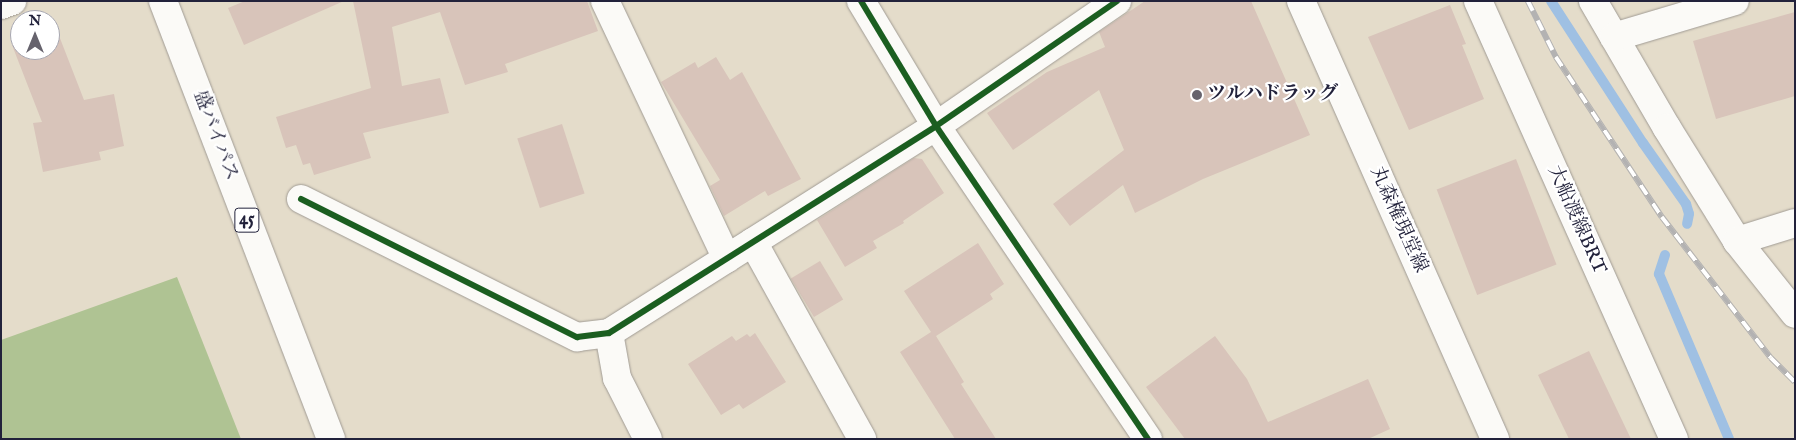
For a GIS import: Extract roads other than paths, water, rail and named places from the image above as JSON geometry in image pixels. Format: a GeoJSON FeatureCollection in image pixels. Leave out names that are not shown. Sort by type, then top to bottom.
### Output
{"type":"FeatureCollection","features":[{"type":"Feature","properties":{"kind":"main road"},"geometry":{"type":"LineString","coordinates":[[1,5],[12,1]]}},
{"type":"Feature","properties":{"kind":"main road","name":"盛バイパス"},"geometry":{"type":"LineString","coordinates":[[163,1],[331,439]]}},
{"type":"Feature","properties":{"kind":"main road"},"geometry":{"type":"LineString","coordinates":[[605,1],[727,258]]}},
{"type":"Feature","properties":{"kind":"main road"},"geometry":{"type":"LineString","coordinates":[[861,1],[936,126],[1148,439]]}},
{"type":"Feature","properties":{"kind":"main road"},"geometry":{"type":"LineString","coordinates":[[301,199],[577,337],[609,333],[936,126],[1118,1]]}},
{"type":"Feature","properties":{"kind":"main road","name":"丸森権現堂線"},"geometry":{"type":"LineString","coordinates":[[1301,1],[1495,439]]}},
{"type":"Feature","properties":{"kind":"main road","name":"大船渡線BRT"},"geometry":{"type":"LineString","coordinates":[[1478,1],[1674,439]]}},
{"type":"Feature","properties":{"kind":"main road"},"geometry":{"type":"LineString","coordinates":[[1593,1],[1737,241],[1795,314]]}},
{"type":"Feature","properties":{"kind":"main road"},"geometry":{"type":"LineString","coordinates":[[1614,37],[1735,1]]}},
{"type":"Feature","properties":{"kind":"main road"},"geometry":{"type":"LineString","coordinates":[[1737,241],[1795,223]]}},
{"type":"Feature","properties":{"kind":"main road"},"geometry":{"type":"LineString","coordinates":[[752,242],[862,439]]}},
{"type":"Feature","properties":{"kind":"main road"},"geometry":{"type":"LineString","coordinates":[[609,333],[616,378],[648,439]]}},
{"type":"Feature","properties":{"kind":"waterway"},"geometry":{"type":"LineString","coordinates":[[1551,1],[1643,143],[1686,204],[1689,214],[1687,224]]}},
{"type":"Feature","properties":{"kind":"waterway"},"geometry":{"type":"LineString","coordinates":[[1665,255],[1659,274],[1729,439]]}},
{"type":"Feature","properties":{"kind":"railway"},"geometry":{"type":"LineString","coordinates":[[1528,1],[1556,57],[1662,217],[1771,358],[1795,382]]}},
{"type":"Feature","properties":{"kind":"place","name":"ツルハドラッグ"},"geometry":{"type":"Point","coordinates":[1197,95]}}]}
